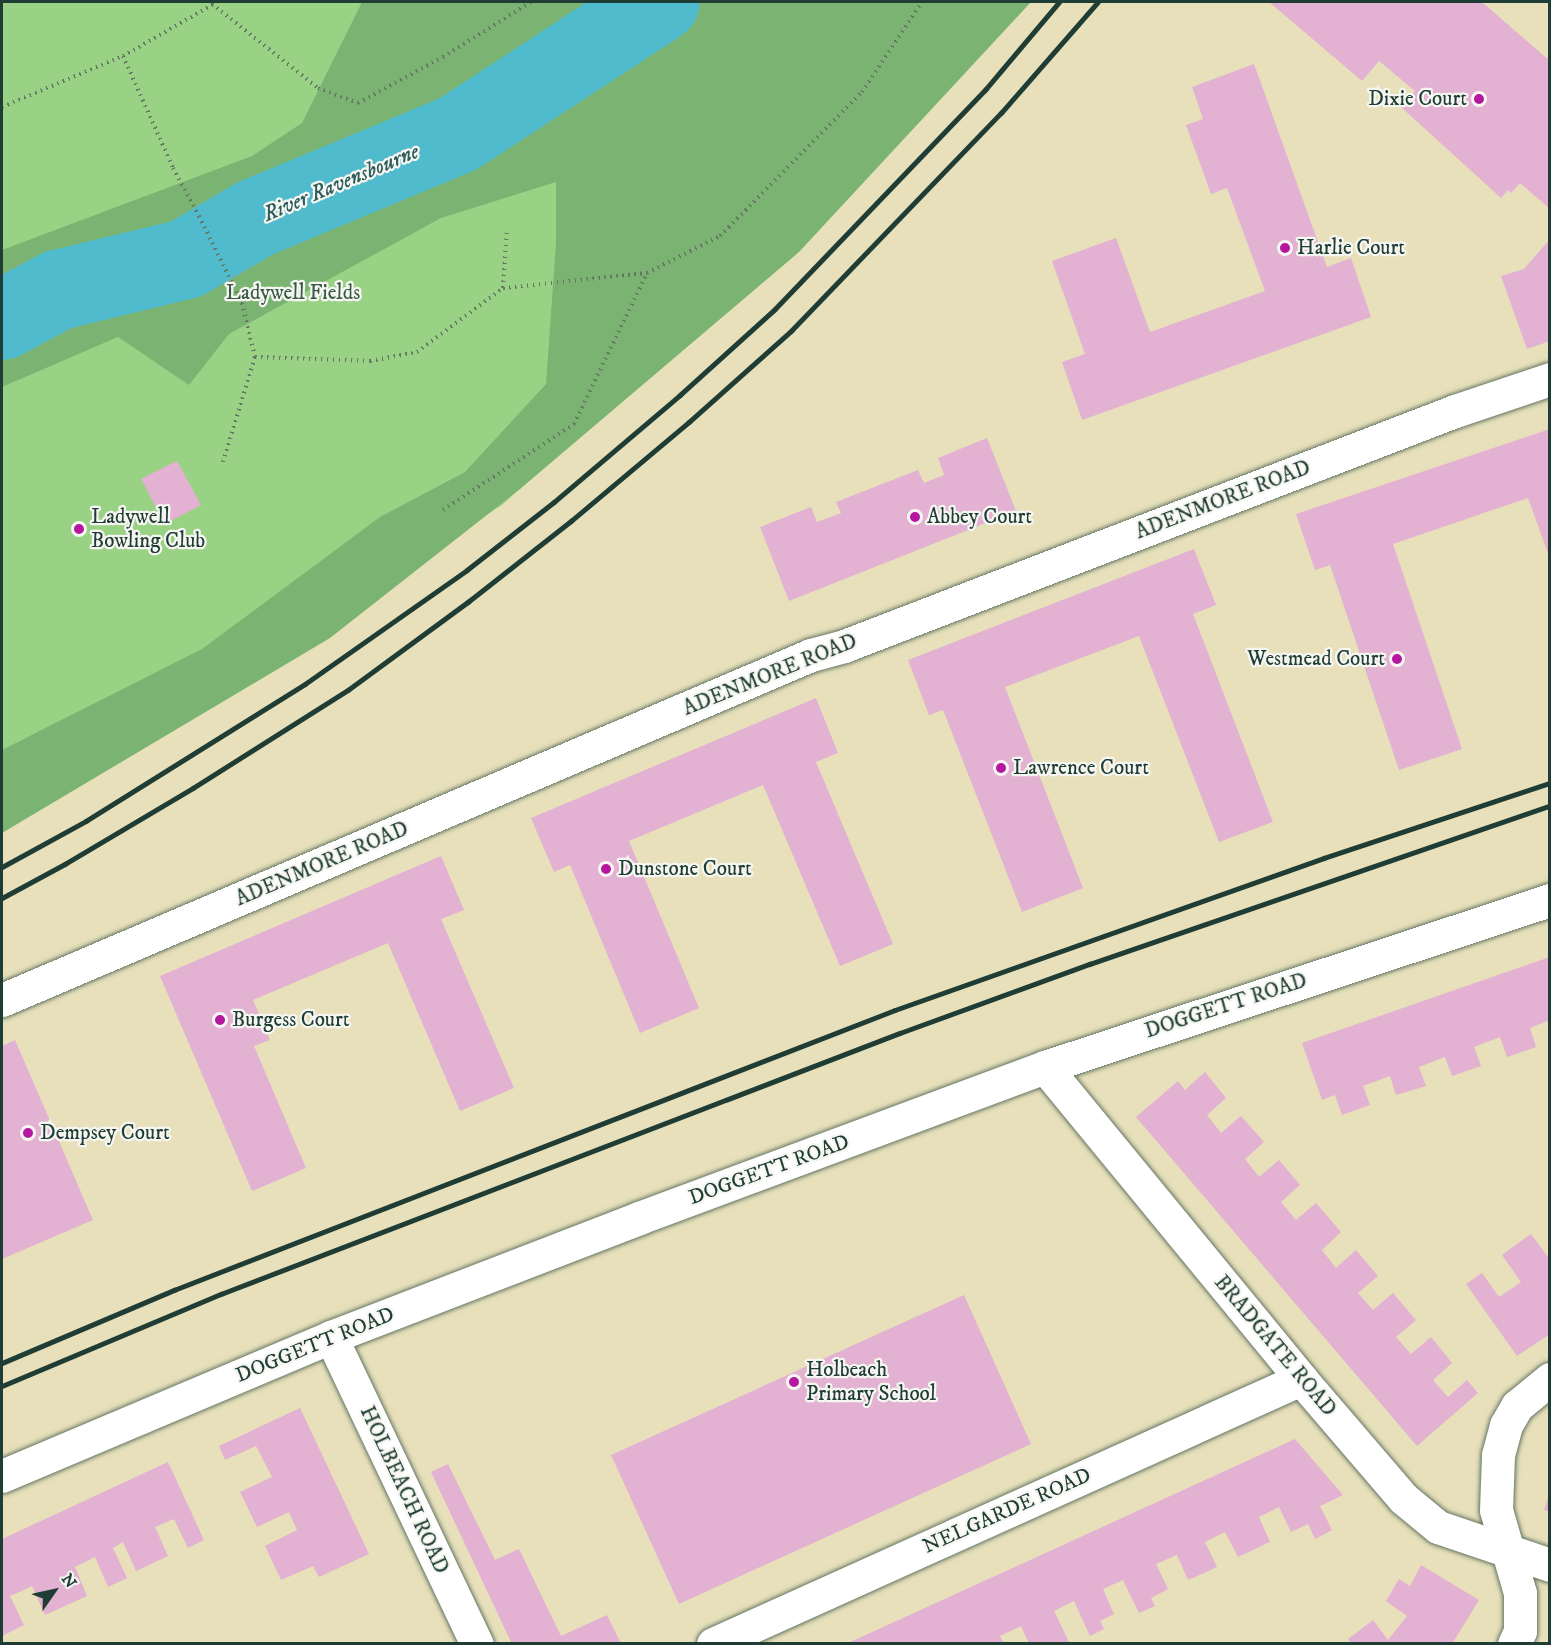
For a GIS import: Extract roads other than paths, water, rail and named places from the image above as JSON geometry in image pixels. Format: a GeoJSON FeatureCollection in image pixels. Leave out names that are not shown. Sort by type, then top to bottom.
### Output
{"type":"FeatureCollection","features":[{"type":"Feature","properties":{"kind":"street","name":"ADENMORE ROAD"},"geometry":{"type":"LineString","coordinates":[[2,1000],[811,655],[844,646],[1446,415],[1550,379]]}},
{"type":"Feature","properties":{"kind":"street","name":"DOGGETT ROAD"},"geometry":{"type":"LineString","coordinates":[[2,1476],[331,1337],[639,1218],[1045,1067],[1550,900]]}},
{"type":"Feature","properties":{"kind":"street","name":"BRADGATE ROAD"},"geometry":{"type":"LineString","coordinates":[[1045,1067],[1301,1379],[1404,1499],[1438,1527],[1550,1565]]}},
{"type":"Feature","properties":{"kind":"street","name":"HOLBEACH ROAD"},"geometry":{"type":"LineString","coordinates":[[331,1337],[477,1644]]}},
{"type":"Feature","properties":{"kind":"street","name":"NELGARDE ROAD"},"geometry":{"type":"LineString","coordinates":[[713,1644],[1301,1379]]}},
{"type":"Feature","properties":{"kind":"street"},"geometry":{"type":"LineString","coordinates":[[1514,1644],[1520,1631],[1520,1593],[1496,1510],[1498,1455],[1506,1425],[1517,1406],[1550,1379]]}},
{"type":"Feature","properties":{"kind":"waterway","name":"River Ravensbourne"},"geometry":{"type":"LineString","coordinates":[[2,320],[58,290],[186,259],[256,218],[458,134],[660,2]]}},
{"type":"Feature","properties":{"kind":"railway"},"geometry":{"type":"LineString","coordinates":[[2,867],[86,821],[305,684],[467,570],[554,502],[680,395],[774,310],[985,90],[1059,2]]}},
{"type":"Feature","properties":{"kind":"railway"},"geometry":{"type":"LineString","coordinates":[[2,898],[65,864],[193,788],[348,690],[468,602],[571,521],[689,422],[791,331],[1001,113],[1098,2]]}},
{"type":"Feature","properties":{"kind":"railway"},"geometry":{"type":"LineString","coordinates":[[2,1363],[174,1290],[895,1010],[1324,858],[1550,783]]}},
{"type":"Feature","properties":{"kind":"railway"},"geometry":{"type":"LineString","coordinates":[[2,1386],[221,1294],[900,1033],[1090,964],[1550,806]]}},
{"type":"Feature","properties":{"kind":"place","name":"Dixie Court"},"geometry":{"type":"Point","coordinates":[1479,99]}},
{"type":"Feature","properties":{"kind":"place","name":"Harlie Court"},"geometry":{"type":"Point","coordinates":[1285,248]}},
{"type":"Feature","properties":{"kind":"place","name":"Abbey Court"},"geometry":{"type":"Point","coordinates":[915,517]}},
{"type":"Feature","properties":{"kind":"place","name":"Ladywell Bowling Club"},"geometry":{"type":"Point","coordinates":[79,529]}},
{"type":"Feature","properties":{"kind":"place","name":"Westmead Court"},"geometry":{"type":"Point","coordinates":[1397,659]}},
{"type":"Feature","properties":{"kind":"place","name":"Lawrence Court"},"geometry":{"type":"Point","coordinates":[1001,768]}},
{"type":"Feature","properties":{"kind":"place","name":"Dunstone Court"},"geometry":{"type":"Point","coordinates":[606,869]}},
{"type":"Feature","properties":{"kind":"place","name":"Burgess Court"},"geometry":{"type":"Point","coordinates":[220,1020]}},
{"type":"Feature","properties":{"kind":"place","name":"Dempsey Court"},"geometry":{"type":"Point","coordinates":[28,1133]}},
{"type":"Feature","properties":{"kind":"place","name":"Holbeach Primary School"},"geometry":{"type":"Point","coordinates":[794,1382]}},
{"type":"Feature","properties":{"kind":"park label","name":"Ladywell Fields"},"geometry":{"type":"Point","coordinates":[293,293]}}]}
